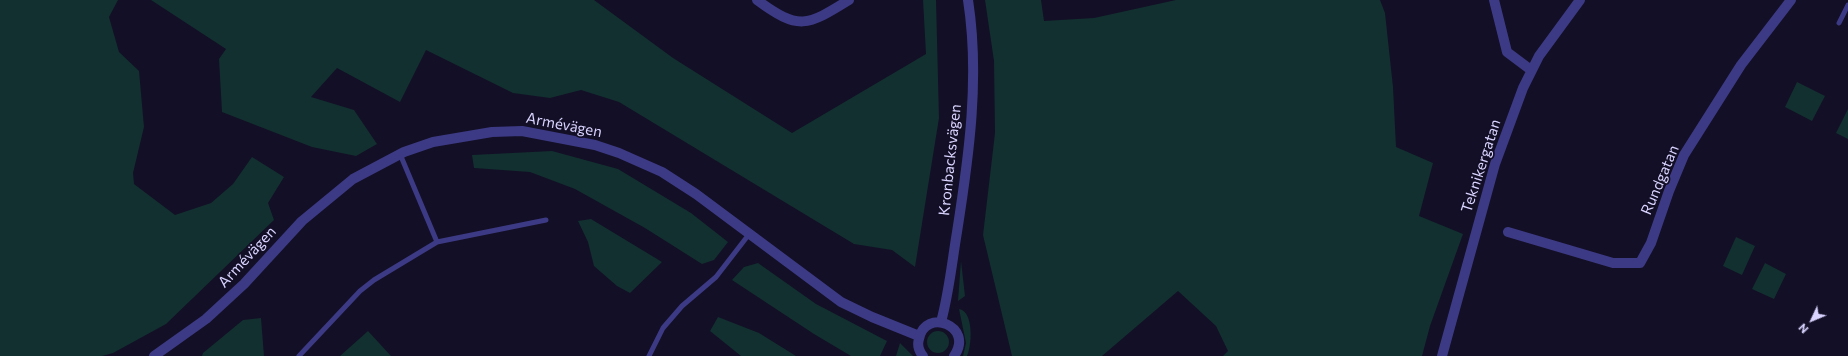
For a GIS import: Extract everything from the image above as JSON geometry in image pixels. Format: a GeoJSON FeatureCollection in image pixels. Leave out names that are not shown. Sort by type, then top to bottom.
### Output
{"type":"FeatureCollection","features":[{"type":"Feature","properties":{"kind":"street"},"geometry":{"type":"LineString","coordinates":[[757,0],[784,17],[800,23],[818,19],[849,0]]}},
{"type":"Feature","properties":{"kind":"street","name":"Kronbacksvägen"},"geometry":{"type":"LineString","coordinates":[[941,322],[946,304],[960,213],[971,124],[974,76],[973,44],[968,0]]}},
{"type":"Feature","properties":{"kind":"street"},"geometry":{"type":"LineString","coordinates":[[1494,0],[1507,52],[1530,70]]}},
{"type":"Feature","properties":{"kind":"street","name":"Teknikergatan"},"geometry":{"type":"LineString","coordinates":[[1442,356],[1495,164],[1530,70],[1580,0]]}},
{"type":"Feature","properties":{"kind":"street","name":"Rundgatan"},"geometry":{"type":"LineString","coordinates":[[1508,232],[1613,263],[1640,263],[1651,243],[1669,191],[1684,155],[1740,65],[1791,0]]}},
{"type":"Feature","properties":{"kind":"street","name":"Armévägen"},"geometry":{"type":"LineString","coordinates":[[154,356],[185,335],[228,300],[286,238],[319,206],[353,179],[400,154],[432,142],[492,132],[522,131],[595,145],[619,153],[662,172],[696,194],[750,233],[841,302],[872,317],[919,336]]}},
{"type":"Feature","properties":{"kind":"street"},"geometry":{"type":"LineString","coordinates":[[923,356],[919,348],[919,336],[925,327],[930,324],[941,322],[947,324],[957,332],[959,345],[954,356]]}},
{"type":"Feature","properties":{"kind":"lane"},"geometry":{"type":"LineString","coordinates":[[1839,23],[1848,5]]}},
{"type":"Feature","properties":{"kind":"lane"},"geometry":{"type":"LineString","coordinates":[[400,154],[437,242]]}},
{"type":"Feature","properties":{"kind":"lane"},"geometry":{"type":"LineString","coordinates":[[299,356],[360,291],[374,280],[437,242],[546,220]]}},
{"type":"Feature","properties":{"kind":"lane"},"geometry":{"type":"LineString","coordinates":[[649,356],[663,328],[682,306],[716,278],[750,233]]}},
{"type":"Feature","properties":{"kind":"green space"},"geometry":{"type":"Polygon","coordinates":[[[0,0],[118,0],[109,17],[119,52],[139,71],[144,127],[133,173],[134,184],[175,215],[211,203],[233,184],[252,157],[284,177],[268,203],[274,220],[166,324],[113,353],[102,356],[0,356],[0,0]]]}},
{"type":"Feature","properties":{"kind":"green space"},"geometry":{"type":"Polygon","coordinates":[[[151,0],[594,0],[673,58],[792,133],[926,54],[923,0],[936,0],[939,118],[915,267],[892,250],[854,244],[619,102],[581,90],[550,98],[513,93],[426,50],[400,102],[337,68],[311,97],[354,110],[377,144],[356,156],[312,147],[222,112],[219,59],[226,49],[151,0]]]}},
{"type":"Feature","properties":{"kind":"green space"},"geometry":{"type":"Polygon","coordinates":[[[985,0],[1041,0],[1044,21],[1094,18],[1176,0],[1380,0],[1385,13],[1393,87],[1396,147],[1433,163],[1419,216],[1463,234],[1430,326],[1422,356],[1223,356],[1228,351],[1216,326],[1178,291],[1102,356],[1012,356],[983,235],[995,133],[994,61],[985,0]]]}},
{"type":"Feature","properties":{"kind":"green space"},"geometry":{"type":"Polygon","coordinates":[[[1797,82],[1825,96],[1812,121],[1785,107],[1797,82]]]}},
{"type":"Feature","properties":{"kind":"green space"},"geometry":{"type":"Polygon","coordinates":[[[1848,109],[1848,139],[1836,133],[1848,109]]]}},
{"type":"Feature","properties":{"kind":"green space"},"geometry":{"type":"Polygon","coordinates":[[[552,151],[618,169],[691,213],[728,242],[714,260],[702,264],[645,228],[575,189],[530,172],[474,168],[472,155],[552,151]]]}},
{"type":"Feature","properties":{"kind":"green space"},"geometry":{"type":"Polygon","coordinates":[[[591,219],[662,262],[630,293],[617,286],[594,266],[588,242],[578,221],[591,219]]]}},
{"type":"Feature","properties":{"kind":"green space"},"geometry":{"type":"Polygon","coordinates":[[[1736,237],[1755,246],[1742,275],[1723,266],[1736,237]]]}},
{"type":"Feature","properties":{"kind":"green space"},"geometry":{"type":"Polygon","coordinates":[[[961,261],[965,296],[958,301],[961,261]]]}},
{"type":"Feature","properties":{"kind":"green space"},"geometry":{"type":"Polygon","coordinates":[[[758,263],[816,304],[887,341],[880,356],[851,356],[814,334],[732,280],[744,267],[758,263]]]}},
{"type":"Feature","properties":{"kind":"green space"},"geometry":{"type":"Polygon","coordinates":[[[1765,263],[1786,274],[1774,299],[1752,289],[1765,263]]]}},
{"type":"Feature","properties":{"kind":"green space"},"geometry":{"type":"Polygon","coordinates":[[[959,309],[964,311],[969,322],[971,337],[967,356],[963,356],[966,343],[959,309]]]}},
{"type":"Feature","properties":{"kind":"green space"},"geometry":{"type":"Polygon","coordinates":[[[718,317],[759,333],[796,356],[741,356],[710,331],[718,317]]]}},
{"type":"Feature","properties":{"kind":"green space"},"geometry":{"type":"Polygon","coordinates":[[[261,318],[264,356],[202,356],[203,353],[243,320],[261,318]]]}},
{"type":"Feature","properties":{"kind":"green space"},"geometry":{"type":"Polygon","coordinates":[[[368,331],[391,356],[340,356],[368,331]]]}},
{"type":"Feature","properties":{"kind":"green space"},"geometry":{"type":"Polygon","coordinates":[[[934,331],[942,331],[949,338],[949,346],[942,353],[934,353],[927,346],[927,338],[934,331]]]}},
{"type":"Feature","properties":{"kind":"green space"},"geometry":{"type":"Polygon","coordinates":[[[900,343],[913,356],[896,356],[900,343]]]}}]}
